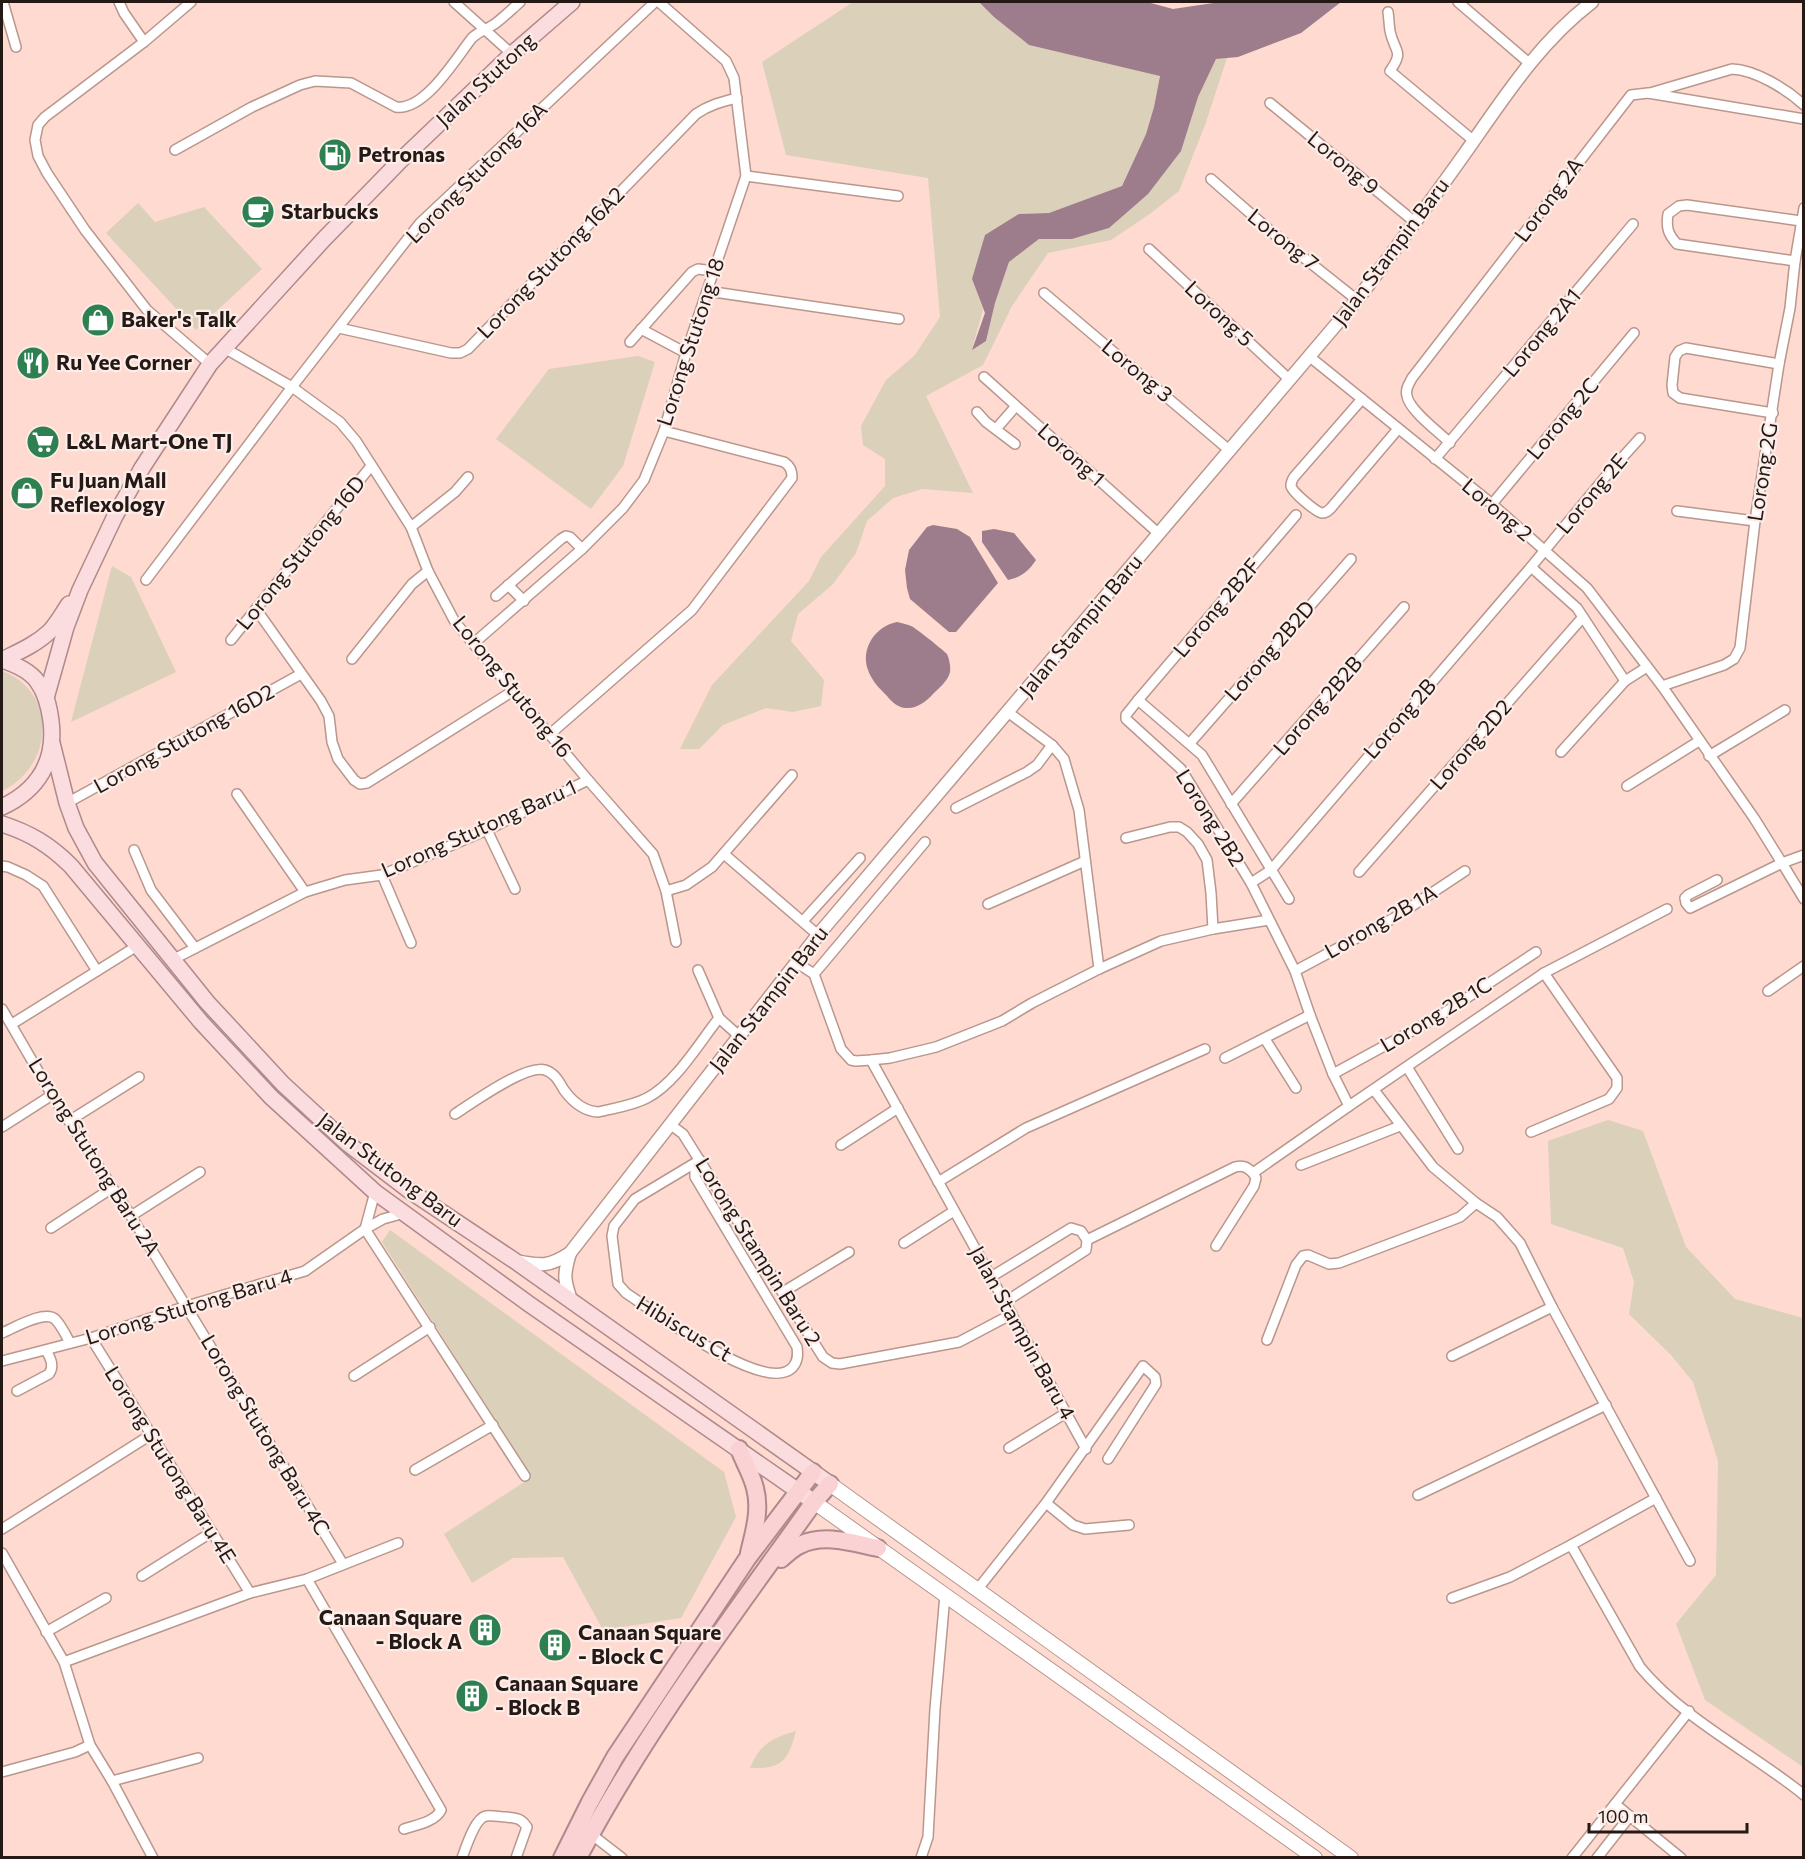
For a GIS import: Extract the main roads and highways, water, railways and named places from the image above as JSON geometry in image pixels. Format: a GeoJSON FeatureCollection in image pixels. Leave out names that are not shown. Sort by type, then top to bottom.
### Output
{"type":"FeatureCollection","features":[{"type":"Feature","properties":{"kind":"highway"},"geometry":{"type":"LineString","coordinates":[[739,1449],[755,1487],[758,1504],[756,1526],[747,1560]]}},
{"type":"Feature","properties":{"kind":"highway"},"geometry":{"type":"LineString","coordinates":[[562,1857],[615,1757],[747,1560],[813,1472]]}},
{"type":"Feature","properties":{"kind":"highway"},"geometry":{"type":"LineString","coordinates":[[578,1857],[668,1707],[814,1502],[830,1484]]}},
{"type":"Feature","properties":{"kind":"highway"},"geometry":{"type":"LineString","coordinates":[[764,1573],[797,1546],[812,1540],[833,1539],[878,1548]]}},
{"type":"Feature","properties":{"kind":"main road","name":"Jalan Stutong"},"geometry":{"type":"LineString","coordinates":[[80,590],[115,516],[142,468],[210,364],[226,349],[294,271],[401,160],[512,54],[573,2]]}},
{"type":"Feature","properties":{"kind":"main road"},"geometry":{"type":"LineString","coordinates":[[2,660],[22,651],[49,632],[80,590]]}},
{"type":"Feature","properties":{"kind":"main road"},"geometry":{"type":"LineString","coordinates":[[46,698],[66,627],[80,590]]}},
{"type":"Feature","properties":{"kind":"main road"},"geometry":{"type":"LineString","coordinates":[[2,660],[25,670],[36,680],[46,698],[50,712],[52,743],[50,757],[34,782],[24,793],[2,807]]}},
{"type":"Feature","properties":{"kind":"main road","name":"Jalan Stutong Baru"},"geometry":{"type":"LineString","coordinates":[[52,743],[76,828],[95,863],[172,960],[225,1022],[283,1084],[347,1143],[410,1191],[515,1261],[830,1484]]}},
{"type":"Feature","properties":{"kind":"main road","name":"Jalan Stutong Baru"},"geometry":{"type":"LineString","coordinates":[[2,824],[27,832],[56,852],[88,885],[201,1022],[271,1097],[375,1192],[529,1305],[814,1502]]}},
{"type":"Feature","properties":{"kind":"main road"},"geometry":{"type":"LineString","coordinates":[[830,1484],[1351,1857]]}},
{"type":"Feature","properties":{"kind":"main road"},"geometry":{"type":"LineString","coordinates":[[814,1502],[1314,1857]]}},
{"type":"Feature","properties":{"kind":"place","name":"Petronas"},"geometry":{"type":"Point","coordinates":[335,155]}},
{"type":"Feature","properties":{"kind":"place","name":"Starbucks"},"geometry":{"type":"Point","coordinates":[258,212]}},
{"type":"Feature","properties":{"kind":"place","name":"Baker's Talk"},"geometry":{"type":"Point","coordinates":[98,320]}},
{"type":"Feature","properties":{"kind":"place","name":"Ru Yee Corner"},"geometry":{"type":"Point","coordinates":[33,363]}},
{"type":"Feature","properties":{"kind":"place","name":"L&L Mart-One TJ"},"geometry":{"type":"Point","coordinates":[43,442]}},
{"type":"Feature","properties":{"kind":"place","name":"Fu Juan Mall Reflexology"},"geometry":{"type":"Point","coordinates":[27,493]}},
{"type":"Feature","properties":{"kind":"place","name":"Canaan Square - Block A"},"geometry":{"type":"Point","coordinates":[485,1630]}},
{"type":"Feature","properties":{"kind":"place","name":"Canaan Square - Block C"},"geometry":{"type":"Point","coordinates":[555,1645]}},
{"type":"Feature","properties":{"kind":"place","name":"Canaan Square - Block B"},"geometry":{"type":"Point","coordinates":[472,1696]}}]}
